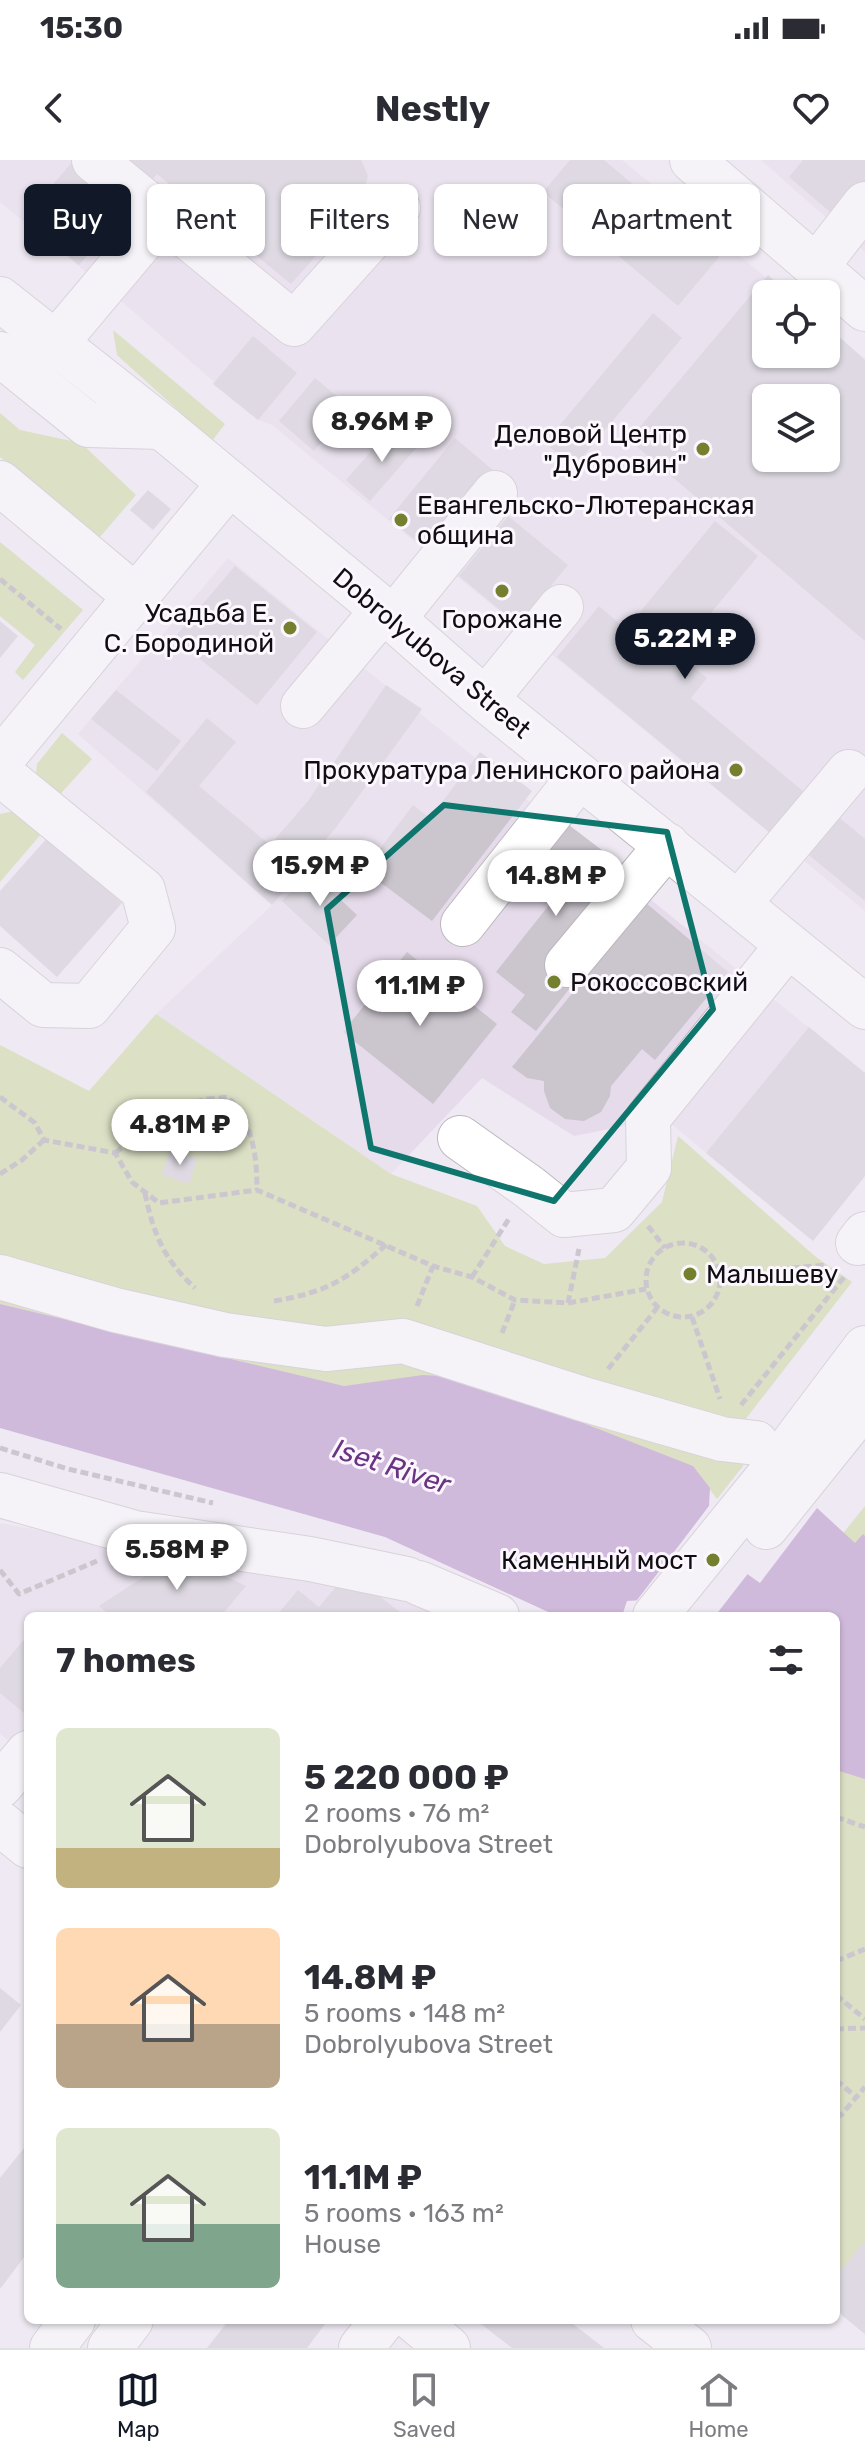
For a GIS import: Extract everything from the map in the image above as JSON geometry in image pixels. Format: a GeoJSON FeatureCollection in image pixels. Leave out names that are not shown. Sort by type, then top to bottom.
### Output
{"type":"FeatureCollection","features":[{"type":"Feature","properties":{"kind":"street"},"geometry":{"type":"LineString","coordinates":[[94,160],[147,206]]}},
{"type":"Feature","properties":{"kind":"street"},"geometry":{"type":"LineString","coordinates":[[692,160],[865,309]]}},
{"type":"Feature","properties":{"kind":"street"},"geometry":{"type":"LineString","coordinates":[[816,267],[865,204]]}},
{"type":"Feature","properties":{"kind":"street"},"geometry":{"type":"LineString","coordinates":[[55,344],[147,235]]}},
{"type":"Feature","properties":{"kind":"street"},"geometry":{"type":"LineString","coordinates":[[209,256],[294,324],[355,256]]}},
{"type":"Feature","properties":{"kind":"street","name":"Dobrolyubova Street"},"geometry":{"type":"LineString","coordinates":[[0,299],[162,427],[486,699],[788,945],[860,991]]}},
{"type":"Feature","properties":{"kind":"street"},"geometry":{"type":"LineString","coordinates":[[0,354],[88,425],[162,427]]}},
{"type":"Feature","properties":{"kind":"street"},"geometry":{"type":"LineString","coordinates":[[0,483],[135,596]]}},
{"type":"Feature","properties":{"kind":"street"},"geometry":{"type":"LineString","coordinates":[[0,761],[229,484]]}},
{"type":"Feature","properties":{"kind":"street"},"geometry":{"type":"LineString","coordinates":[[303,706],[495,493]]}},
{"type":"Feature","properties":{"kind":"street"},"geometry":{"type":"LineString","coordinates":[[486,699],[561,607]]}},
{"type":"Feature","properties":{"kind":"street"},"geometry":{"type":"LineString","coordinates":[[738,904],[849,772]]}},
{"type":"Feature","properties":{"kind":"street"},"geometry":{"type":"LineString","coordinates":[[0,773],[143,890],[153,928],[89,1006],[43,1005],[0,970]]}},
{"type":"Feature","properties":{"kind":"street"},"geometry":{"type":"LineString","coordinates":[[463,924],[580,776]]}},
{"type":"Feature","properties":{"kind":"street"},"geometry":{"type":"LineString","coordinates":[[567,965],[667,845]]}},
{"type":"Feature","properties":{"kind":"street"},"geometry":{"type":"LineString","coordinates":[[460,1138],[564,1215],[614,1210],[649,1168],[648,1118],[788,945]]}},
{"type":"Feature","properties":{"kind":"street"},"geometry":{"type":"LineString","coordinates":[[0,1277],[115,1310],[225,1335],[326,1349],[403,1341],[583,1399],[722,1439],[760,1460]]}},
{"type":"Feature","properties":{"kind":"street"},"geometry":{"type":"LineString","coordinates":[[658,1612],[760,1460],[865,1348]]}},
{"type":"Feature","properties":{"kind":"street"},"geometry":{"type":"LineString","coordinates":[[696,1612],[760,1460],[865,1404]]}},
{"type":"Feature","properties":{"kind":"street"},"geometry":{"type":"LineString","coordinates":[[0,1495],[135,1533],[310,1559],[413,1581],[487,1612]]}},
{"type":"Feature","properties":{"kind":"street"},"geometry":{"type":"LineString","coordinates":[[0,1786],[24,1758]]}},
{"type":"Feature","properties":{"kind":"street"},"geometry":{"type":"LineString","coordinates":[[0,1823],[24,1843]]}},
{"type":"Feature","properties":{"kind":"street"},"geometry":{"type":"LineString","coordinates":[[52,2348],[70,2324]]}},
{"type":"Feature","properties":{"kind":"street"},"geometry":{"type":"LineString","coordinates":[[110,2348],[128,2324]]}},
{"type":"Feature","properties":{"kind":"street"},"geometry":{"type":"LineString","coordinates":[[361,2348],[380,2324]]}},
{"type":"Feature","properties":{"kind":"street"},"geometry":{"type":"LineString","coordinates":[[419,2324],[448,2348]]}},
{"type":"Feature","properties":{"kind":"street"},"geometry":{"type":"LineString","coordinates":[[658,2324],[689,2348]]}},
{"type":"Feature","properties":{"kind":"path"},"geometry":{"type":"LineString","coordinates":[[0,579],[89,652]]}},
{"type":"Feature","properties":{"kind":"path"},"geometry":{"type":"LineString","coordinates":[[0,1097],[35,1123],[44,1140]]}},
{"type":"Feature","properties":{"kind":"path"},"geometry":{"type":"LineString","coordinates":[[44,1140],[115,1153],[177,1107],[228,1097],[239,1109],[257,1154],[257,1190]]}},
{"type":"Feature","properties":{"kind":"path"},"geometry":{"type":"LineString","coordinates":[[0,1174],[44,1140]]}},
{"type":"Feature","properties":{"kind":"path"},"geometry":{"type":"LineString","coordinates":[[115,1153],[132,1182],[159,1203],[257,1190],[433,1266],[472,1277],[515,1300],[568,1303],[646,1289]]}},
{"type":"Feature","properties":{"kind":"path"},"geometry":{"type":"LineString","coordinates":[[472,1277],[529,1187]]}},
{"type":"Feature","properties":{"kind":"path"},"geometry":{"type":"LineString","coordinates":[[145,1192],[151,1226],[169,1261],[201,1293]]}},
{"type":"Feature","properties":{"kind":"path"},"geometry":{"type":"LineString","coordinates":[[568,1303],[585,1213]]}},
{"type":"Feature","properties":{"kind":"path"},"geometry":{"type":"LineString","coordinates":[[676,1243],[688,1243],[709,1253],[720,1274],[720,1288],[715,1301],[705,1311],[692,1317],[680,1318],[657,1308],[646,1289],[649,1265],[655,1255],[676,1243]]}},
{"type":"Feature","properties":{"kind":"path"},"geometry":{"type":"LineString","coordinates":[[266,1303],[337,1284],[387,1244]]}},
{"type":"Feature","properties":{"kind":"path"},"geometry":{"type":"LineString","coordinates":[[720,1274],[852,1254]]}},
{"type":"Feature","properties":{"kind":"path"},"geometry":{"type":"LineString","coordinates":[[760,1460],[852,1254]]}},
{"type":"Feature","properties":{"kind":"path"},"geometry":{"type":"LineString","coordinates":[[583,1399],[657,1308]]}},
{"type":"Feature","properties":{"kind":"path"},"geometry":{"type":"LineString","coordinates":[[692,1317],[760,1460]]}},
{"type":"Feature","properties":{"kind":"path"},"geometry":{"type":"LineString","coordinates":[[0,1448],[68,1469],[217,1504]]}},
{"type":"Feature","properties":{"kind":"path"},"geometry":{"type":"LineString","coordinates":[[0,1570],[19,1594],[91,1565],[135,1533]]}},
{"type":"Feature","properties":{"kind":"path"},"geometry":{"type":"LineString","coordinates":[[840,1818],[865,1827]]}},
{"type":"Feature","properties":{"kind":"path"},"geometry":{"type":"LineString","coordinates":[[840,1959],[865,1949]]}},
{"type":"Feature","properties":{"kind":"path"},"geometry":{"type":"LineString","coordinates":[[840,1998],[865,2019]]}},
{"type":"Feature","properties":{"kind":"path"},"geometry":{"type":"LineString","coordinates":[[840,2029],[865,2028]]}},
{"type":"Feature","properties":{"kind":"path"},"geometry":{"type":"LineString","coordinates":[[840,2083],[856,2097]]}},
{"type":"Feature","properties":{"kind":"path"},"geometry":{"type":"LineString","coordinates":[[840,2115],[865,2087]]}},
{"type":"Feature","properties":{"kind":"highlighted area"},"geometry":{"type":"Polygon","coordinates":[[[444,805],[667,832],[713,1009],[554,1201],[371,1148],[327,909],[444,805]]]}},
{"type":"Feature","properties":{"kind":"shaded area"},"geometry":{"type":"Polygon","coordinates":[[[0,160],[622,160],[651,184],[563,184],[563,256],[739,256],[769,280],[752,280],[752,368],[840,368],[840,338],[865,359],[865,911],[272,425],[258,420],[66,256],[131,256],[131,184],[24,184],[24,222],[0,202],[0,160]]]}},
{"type":"Feature","properties":{"kind":"shaded area"},"geometry":{"type":"Polygon","coordinates":[[[761,160],[865,160],[865,252],[761,160]]]}},
{"type":"Feature","properties":{"kind":"shaded area"},"geometry":{"type":"Polygon","coordinates":[[[228,558],[865,1073],[865,1176],[813,1241],[664,1118],[574,1136],[482,1078],[391,1174],[156,1014],[272,905],[78,734],[228,558]]]}},
{"type":"Feature","properties":{"kind":"shaded area"},"geometry":{"type":"Polygon","coordinates":[[[0,1523],[450,1605],[465,1612],[24,1612],[24,1753],[0,1734],[0,1523]]]}},
{"type":"Feature","properties":{"kind":"green space"},"geometry":{"type":"Polygon","coordinates":[[[113,330],[225,424],[212,441],[117,355],[113,330]]]}},
{"type":"Feature","properties":{"kind":"green space"},"geometry":{"type":"Polygon","coordinates":[[[0,413],[20,430],[81,443],[136,495],[99,538],[0,457],[0,413]]]}},
{"type":"Feature","properties":{"kind":"green space"},"geometry":{"type":"Polygon","coordinates":[[[0,542],[83,610],[23,680],[15,672],[35,645],[0,616],[0,542]]]}},
{"type":"Feature","properties":{"kind":"green space"},"geometry":{"type":"Polygon","coordinates":[[[62,733],[92,759],[55,800],[35,783],[37,764],[62,733]]]}},
{"type":"Feature","properties":{"kind":"green space"},"geometry":{"type":"Polygon","coordinates":[[[15,811],[42,833],[0,882],[0,814],[15,811]]]}},
{"type":"Feature","properties":{"kind":"green space"},"geometry":{"type":"Polygon","coordinates":[[[156,1014],[391,1174],[477,1206],[505,1246],[544,1264],[605,1258],[662,1202],[678,1136],[816,1257],[852,1282],[741,1425],[743,1466],[717,1499],[692,1466],[378,1383],[344,1386],[284,1374],[0,1304],[0,1045],[89,1091],[156,1014]]]}},
{"type":"Feature","properties":{"kind":"green space"},"geometry":{"type":"Polygon","coordinates":[[[865,1506],[865,2334],[840,2313],[840,1612],[780,1612],[865,1506]]]}},
{"type":"Feature","properties":{"kind":"water","name":"Iset River"},"geometry":{"type":"Polygon","coordinates":[[[0,1304],[344,1386],[423,1375],[453,1377],[537,1405],[693,1466],[710,1488],[709,1506],[689,1533],[760,1583],[817,1508],[855,1543],[863,1534],[865,1536],[865,1779],[840,1771],[840,1612],[662,1612],[643,1600],[627,1601],[623,1612],[548,1612],[385,1537],[0,1428],[0,1304]]]}},
{"type":"Feature","properties":{"kind":"pier"},"geometry":{"type":"Polygon","coordinates":[[[713,1501],[712,1508],[694,1532],[750,1571],[718,1612],[655,1612],[642,1604],[634,1604],[713,1501]]]}},
{"type":"Feature","properties":{"kind":"building"},"geometry":{"type":"Polygon","coordinates":[[[74,160],[361,160],[368,176],[366,184],[281,184],[281,256],[316,256],[291,284],[257,256],[265,256],[265,184],[169,184],[157,174],[131,204],[131,184],[53,184],[74,160]]]}},
{"type":"Feature","properties":{"kind":"building"},"geometry":{"type":"Polygon","coordinates":[[[570,160],[604,160],[632,184],[563,184],[563,209],[547,195],[547,187],[570,160]]]}},
{"type":"Feature","properties":{"kind":"building"},"geometry":{"type":"Polygon","coordinates":[[[803,160],[865,160],[865,182],[836,217],[789,177],[803,160]]]}},
{"type":"Feature","properties":{"kind":"building"},"geometry":{"type":"Polygon","coordinates":[[[68,256],[87,256],[79,265],[68,256]]]}},
{"type":"Feature","properties":{"kind":"building"},"geometry":{"type":"Polygon","coordinates":[[[619,256],[719,257],[678,306],[619,256]]]}},
{"type":"Feature","properties":{"kind":"building","name":"Деловой Центр \"Дубровин\""},"geometry":{"type":"Polygon","coordinates":[[[752,294],[752,368],[840,368],[840,338],[865,360],[865,641],[629,440],[752,294]]]}},
{"type":"Feature","properties":{"kind":"building"},"geometry":{"type":"Polygon","coordinates":[[[653,313],[682,338],[574,467],[545,443],[653,313]]]}},
{"type":"Feature","properties":{"kind":"building"},"geometry":{"type":"Polygon","coordinates":[[[253,336],[297,373],[258,420],[213,384],[253,336]]]}},
{"type":"Feature","properties":{"kind":"building"},"geometry":{"type":"Polygon","coordinates":[[[315,378],[350,407],[314,451],[279,421],[315,378]]]}},
{"type":"Feature","properties":{"kind":"building"},"geometry":{"type":"Polygon","coordinates":[[[393,426],[417,447],[370,501],[346,480],[393,426]]]}},
{"type":"Feature","properties":{"kind":"building"},"geometry":{"type":"Polygon","coordinates":[[[455,438],[495,472],[430,552],[389,519],[455,438]]]}},
{"type":"Feature","properties":{"kind":"building"},"geometry":{"type":"Polygon","coordinates":[[[148,490],[171,509],[153,530],[130,510],[148,490]]]}},
{"type":"Feature","properties":{"kind":"building"},"geometry":{"type":"Polygon","coordinates":[[[508,516],[568,565],[518,625],[459,576],[508,516]]]}},
{"type":"Feature","properties":{"kind":"building"},"geometry":{"type":"Polygon","coordinates":[[[715,521],[758,556],[677,654],[707,678],[691,698],[815,801],[781,842],[557,657],[599,606],[626,629],[715,521]]]}},
{"type":"Feature","properties":{"kind":"building"},"geometry":{"type":"Polygon","coordinates":[[[235,566],[317,632],[257,705],[174,638],[235,566]]]}},
{"type":"Feature","properties":{"kind":"building"},"geometry":{"type":"Polygon","coordinates":[[[0,621],[18,636],[0,658],[0,621]]]}},
{"type":"Feature","properties":{"kind":"building"},"geometry":{"type":"Polygon","coordinates":[[[386,685],[422,709],[337,826],[272,905],[146,792],[207,718],[236,742],[199,786],[270,845],[308,801],[386,685]]]}},
{"type":"Feature","properties":{"kind":"building"},"geometry":{"type":"Polygon","coordinates":[[[116,690],[181,741],[157,771],[91,719],[116,690]]]}},
{"type":"Feature","properties":{"kind":"building"},"geometry":{"type":"Polygon","coordinates":[[[480,752],[532,791],[432,921],[364,870],[413,805],[430,818],[480,752]]]}},
{"type":"Feature","properties":{"kind":"building"},"geometry":{"type":"Polygon","coordinates":[[[830,810],[865,839],[865,901],[799,847],[830,810]]]}},
{"type":"Feature","properties":{"kind":"building"},"geometry":{"type":"Polygon","coordinates":[[[565,822],[624,867],[545,969],[570,988],[536,1031],[511,1012],[525,995],[496,972],[553,900],[522,876],[565,822]]]}},
{"type":"Feature","properties":{"kind":"building"},"geometry":{"type":"Polygon","coordinates":[[[48,837],[122,903],[57,977],[0,926],[0,891],[48,837]]]}},
{"type":"Feature","properties":{"kind":"building"},"geometry":{"type":"Polygon","coordinates":[[[310,871],[357,915],[329,945],[282,901],[310,871]]]}},
{"type":"Feature","properties":{"kind":"building"},"geometry":{"type":"Polygon","coordinates":[[[646,903],[728,972],[655,1060],[642,1049],[611,1086],[610,1096],[601,1112],[584,1121],[565,1119],[550,1108],[544,1081],[527,1078],[512,1067],[646,903]]]}},
{"type":"Feature","properties":{"kind":"building"},"geometry":{"type":"Polygon","coordinates":[[[407,952],[497,1024],[433,1104],[343,1032],[407,952]]]}},
{"type":"Feature","properties":{"kind":"building"},"geometry":{"type":"Polygon","coordinates":[[[809,1027],[865,1073],[865,1176],[813,1241],[706,1153],[809,1027]]]}},
{"type":"Feature","properties":{"kind":"building"},"geometry":{"type":"Polygon","coordinates":[[[170,1150],[197,1159],[189,1184],[162,1175],[170,1150]]]}},
{"type":"Feature","properties":{"kind":"building"},"geometry":{"type":"Polygon","coordinates":[[[179,1554],[246,1586],[224,1612],[106,1612],[99,1606],[179,1554]]]}},
{"type":"Feature","properties":{"kind":"building"},"geometry":{"type":"Polygon","coordinates":[[[348,1572],[400,1612],[279,1612],[298,1590],[319,1607],[348,1572]]]}},
{"type":"Feature","properties":{"kind":"building"},"geometry":{"type":"Polygon","coordinates":[[[24,1640],[24,1713],[0,1693],[0,1668],[24,1640]]]}},
{"type":"Feature","properties":{"kind":"building"},"geometry":{"type":"Polygon","coordinates":[[[0,1988],[21,2005],[0,2032],[0,1988]]]}},
{"type":"Feature","properties":{"kind":"building"},"geometry":{"type":"Polygon","coordinates":[[[24,2148],[24,2257],[0,2289],[0,2178],[24,2148]]]}},
{"type":"Feature","properties":{"kind":"building"},"geometry":{"type":"Polygon","coordinates":[[[865,2241],[865,2334],[840,2313],[840,2271],[865,2241]]]}},
{"type":"Feature","properties":{"kind":"building"},"geometry":{"type":"Polygon","coordinates":[[[226,2324],[325,2324],[307,2348],[207,2348],[226,2324]]]}},
{"type":"Feature","properties":{"kind":"building"},"geometry":{"type":"Polygon","coordinates":[[[481,2324],[573,2324],[604,2348],[512,2348],[481,2324]]]}},
{"type":"Feature","properties":{"kind":"place","name":"Деловой Центр \"Дубровин\""},"geometry":{"type":"Point","coordinates":[703,449]}},
{"type":"Feature","properties":{"kind":"place","name":"Евангельско-Лютеранская община"},"geometry":{"type":"Point","coordinates":[401,520]}},
{"type":"Feature","properties":{"kind":"place","name":"Горожане"},"geometry":{"type":"Point","coordinates":[502,591]}},
{"type":"Feature","properties":{"kind":"place","name":"Усадьба Е. С. Бородиной"},"geometry":{"type":"Point","coordinates":[290,628]}},
{"type":"Feature","properties":{"kind":"place","name":"Прокуратура Ленинского района"},"geometry":{"type":"Point","coordinates":[736,770]}},
{"type":"Feature","properties":{"kind":"place","name":"Рокоссовский"},"geometry":{"type":"Point","coordinates":[554,982]}},
{"type":"Feature","properties":{"kind":"place","name":"Малышеву"},"geometry":{"type":"Point","coordinates":[690,1274]}},
{"type":"Feature","properties":{"kind":"place","name":"Каменный мост"},"geometry":{"type":"Point","coordinates":[713,1560]}}]}
